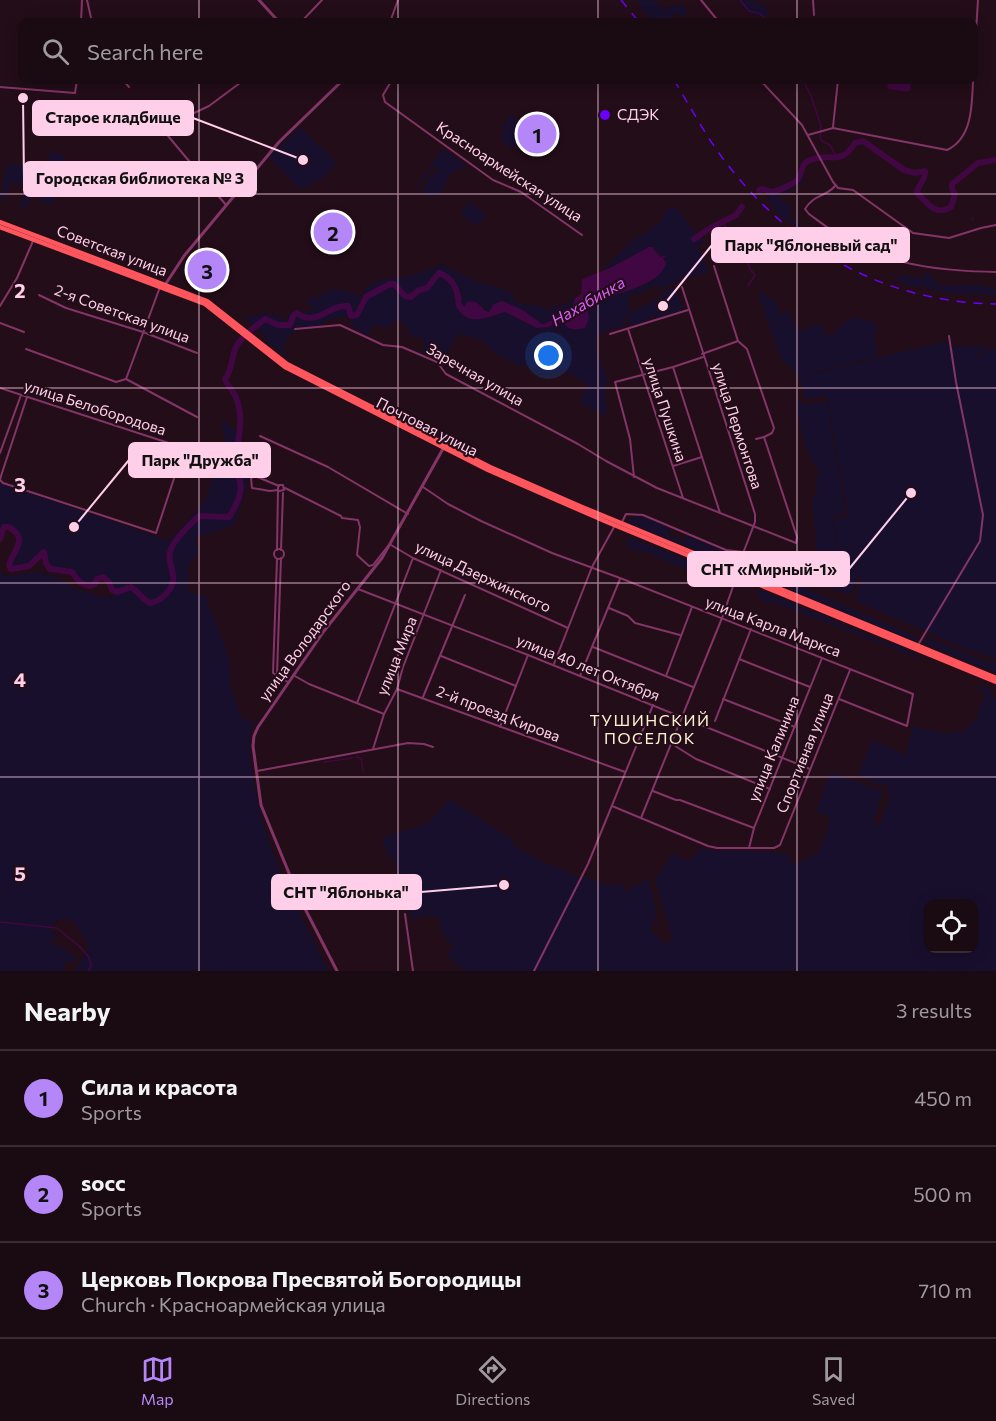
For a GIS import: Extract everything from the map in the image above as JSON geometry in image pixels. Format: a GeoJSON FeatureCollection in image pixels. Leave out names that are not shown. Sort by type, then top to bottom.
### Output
{"type":"FeatureCollection","features":[{"type":"Feature","properties":{"kind":"main road","name":"Советская улица"},"geometry":{"type":"LineString","coordinates":[[0,222],[162,286],[207,301],[240,329]]}},
{"type":"Feature","properties":{"kind":"main road","name":"Советская улица"},"geometry":{"type":"LineString","coordinates":[[0,227],[34,237]]}},
{"type":"Feature","properties":{"kind":"main road","name":"Советская улица"},"geometry":{"type":"LineString","coordinates":[[162,286],[205,304],[240,329]]}},
{"type":"Feature","properties":{"kind":"main road","name":"Почтовая улица"},"geometry":{"type":"LineString","coordinates":[[240,329],[287,364],[523,486],[996,680]]}},
{"type":"Feature","properties":{"kind":"street"},"geometry":{"type":"LineString","coordinates":[[81,18],[82,0]]}},
{"type":"Feature","properties":{"kind":"street"},"geometry":{"type":"LineString","coordinates":[[87,0],[91,18]]}},
{"type":"Feature","properties":{"kind":"street"},"geometry":{"type":"LineString","coordinates":[[259,0],[275,18]]}},
{"type":"Feature","properties":{"kind":"street"},"geometry":{"type":"LineString","coordinates":[[305,18],[322,0]]}},
{"type":"Feature","properties":{"kind":"street"},"geometry":{"type":"LineString","coordinates":[[391,18],[398,0]]}},
{"type":"Feature","properties":{"kind":"street"},"geometry":{"type":"LineString","coordinates":[[701,0],[715,18]]}},
{"type":"Feature","properties":{"kind":"street"},"geometry":{"type":"LineString","coordinates":[[813,0],[814,15]]}},
{"type":"Feature","properties":{"kind":"street"},"geometry":{"type":"LineString","coordinates":[[975,18],[978,0]]}},
{"type":"Feature","properties":{"kind":"street"},"geometry":{"type":"LineString","coordinates":[[0,87],[75,93],[76,84]]}},
{"type":"Feature","properties":{"kind":"street"},"geometry":{"type":"LineString","coordinates":[[226,205],[164,130],[177,121],[209,106],[239,84]]}},
{"type":"Feature","properties":{"kind":"street"},"geometry":{"type":"LineString","coordinates":[[126,379],[162,286],[178,263],[279,142],[339,84]]}},
{"type":"Feature","properties":{"kind":"street","name":"Красноармейская улица"},"geometry":{"type":"LineString","coordinates":[[390,84],[383,95],[385,102],[493,180],[521,192],[582,235]]}},
{"type":"Feature","properties":{"kind":"street"},"geometry":{"type":"LineString","coordinates":[[764,84],[793,114],[808,135],[836,186],[852,190],[913,233],[949,238],[996,225]]}},
{"type":"Feature","properties":{"kind":"street"},"geometry":{"type":"LineString","coordinates":[[833,128],[838,84]]}},
{"type":"Feature","properties":{"kind":"street"},"geometry":{"type":"LineString","coordinates":[[808,135],[833,128],[947,150],[960,141],[966,130],[973,84]]}},
{"type":"Feature","properties":{"kind":"street"},"geometry":{"type":"LineString","coordinates":[[836,186],[815,198],[806,207],[806,211],[848,241],[908,263],[948,271],[996,272]]}},
{"type":"Feature","properties":{"kind":"street"},"geometry":{"type":"LineString","coordinates":[[0,306],[17,278],[34,237]]}},
{"type":"Feature","properties":{"kind":"street"},"geometry":{"type":"LineString","coordinates":[[714,266],[738,341],[747,349],[774,428],[772,434],[756,439]]}},
{"type":"Feature","properties":{"kind":"street","name":"улица Лермонтова"},"geometry":{"type":"LineString","coordinates":[[682,287],[755,514],[754,527]]}},
{"type":"Feature","properties":{"kind":"street","name":"2-я Советская улица"},"geometry":{"type":"LineString","coordinates":[[39,295],[66,308],[197,352]]}},
{"type":"Feature","properties":{"kind":"street"},"geometry":{"type":"LineString","coordinates":[[610,334],[688,310]]}},
{"type":"Feature","properties":{"kind":"street"},"geometry":{"type":"LineString","coordinates":[[0,323],[24,332]]}},
{"type":"Feature","properties":{"kind":"street","name":"Заречная улица"},"geometry":{"type":"LineString","coordinates":[[296,329],[340,325],[383,345],[402,347],[437,362],[446,374],[578,444],[634,477],[796,543],[764,437]]}},
{"type":"Feature","properties":{"kind":"street","name":"улица Пушкина"},"geometry":{"type":"LineString","coordinates":[[628,328],[683,498]]}},
{"type":"Feature","properties":{"kind":"street"},"geometry":{"type":"LineString","coordinates":[[917,648],[980,541],[983,515],[949,336]]}},
{"type":"Feature","properties":{"kind":"street"},"geometry":{"type":"LineString","coordinates":[[634,477],[630,439],[615,382],[673,367],[738,341]]}},
{"type":"Feature","properties":{"kind":"street"},"geometry":{"type":"LineString","coordinates":[[26,349],[116,382],[126,379],[197,417]]}},
{"type":"Feature","properties":{"kind":"street"},"geometry":{"type":"LineString","coordinates":[[673,367],[720,513]]}},
{"type":"Feature","properties":{"kind":"street","name":"улица Белобородова"},"geometry":{"type":"LineString","coordinates":[[0,388],[184,448],[156,533],[12,486],[0,480]]}},
{"type":"Feature","properties":{"kind":"street"},"geometry":{"type":"LineString","coordinates":[[0,453],[21,394]]}},
{"type":"Feature","properties":{"kind":"street"},"geometry":{"type":"LineString","coordinates":[[0,480],[27,397]]}},
{"type":"Feature","properties":{"kind":"street"},"geometry":{"type":"LineString","coordinates":[[260,436],[328,467],[408,514]]}},
{"type":"Feature","properties":{"kind":"street","name":"улица Володарского"},"geometry":{"type":"LineString","coordinates":[[337,971],[295,889],[261,805],[253,746],[255,731],[324,631],[390,546],[444,447]]}},
{"type":"Feature","properties":{"kind":"street"},"geometry":{"type":"LineString","coordinates":[[672,466],[702,457]]}},
{"type":"Feature","properties":{"kind":"street"},"geometry":{"type":"LineString","coordinates":[[0,458],[6,460]]}},
{"type":"Feature","properties":{"kind":"street"},"geometry":{"type":"LineString","coordinates":[[281,489],[252,488],[251,478],[255,476],[342,518],[358,520],[360,527],[357,555],[369,566],[373,565],[387,545],[390,546]]}},
{"type":"Feature","properties":{"kind":"street","name":"улица Карла Маркса"},"geometry":{"type":"LineString","coordinates":[[423,487],[448,504],[516,538],[913,694],[907,726],[839,699]]}},
{"type":"Feature","properties":{"kind":"street"},"geometry":{"type":"LineString","coordinates":[[277,674],[279,559],[274,554],[279,550],[281,489]]}},
{"type":"Feature","properties":{"kind":"street"},"geometry":{"type":"LineString","coordinates":[[553,665],[592,567],[617,523],[626,514],[643,515],[726,550],[743,552]]}},
{"type":"Feature","properties":{"kind":"street"},"geometry":{"type":"LineString","coordinates":[[641,818],[722,618],[743,552],[754,527]]}},
{"type":"Feature","properties":{"kind":"street","name":"улица Дзержинского"},"geometry":{"type":"LineString","coordinates":[[390,546],[567,628]]}},
{"type":"Feature","properties":{"kind":"street"},"geometry":{"type":"LineString","coordinates":[[279,550],[284,554],[279,559],[273,673],[288,682]]}},
{"type":"Feature","properties":{"kind":"street"},"geometry":{"type":"LineString","coordinates":[[357,703],[413,558]]}},
{"type":"Feature","properties":{"kind":"street","name":"улица Мира"},"geometry":{"type":"LineString","coordinates":[[373,749],[384,714],[397,689],[441,570]]}},
{"type":"Feature","properties":{"kind":"street"},"geometry":{"type":"LineString","coordinates":[[580,676],[620,578]]}},
{"type":"Feature","properties":{"kind":"street","name":"улица 40 лет Октября"},"geometry":{"type":"LineString","coordinates":[[358,589],[396,602],[810,769]]}},
{"type":"Feature","properties":{"kind":"street"},"geometry":{"type":"LineString","coordinates":[[423,697],[465,594]]}},
{"type":"Feature","properties":{"kind":"street"},"geometry":{"type":"LineString","coordinates":[[666,676],[692,607]]}},
{"type":"Feature","properties":{"kind":"street"},"geometry":{"type":"LineString","coordinates":[[609,608],[628,616],[635,623],[680,635]]}},
{"type":"Feature","properties":{"kind":"street"},"geometry":{"type":"LineString","coordinates":[[715,721],[751,629]]}},
{"type":"Feature","properties":{"kind":"street"},"geometry":{"type":"LineString","coordinates":[[593,647],[693,687]]}},
{"type":"Feature","properties":{"kind":"street"},"geometry":{"type":"LineString","coordinates":[[500,727],[528,655]]}},
{"type":"Feature","properties":{"kind":"street"},"geometry":{"type":"LineString","coordinates":[[441,656],[516,686]]}},
{"type":"Feature","properties":{"kind":"street","name":"улица Калинина"},"geometry":{"type":"LineString","coordinates":[[749,848],[754,828],[822,658]]}},
{"type":"Feature","properties":{"kind":"street"},"geometry":{"type":"LineString","coordinates":[[739,659],[810,687]]}},
{"type":"Feature","properties":{"kind":"street","name":"Спортивная улица"},"geometry":{"type":"LineString","coordinates":[[749,848],[774,848],[780,845],[851,669]]}},
{"type":"Feature","properties":{"kind":"street"},"geometry":{"type":"LineString","coordinates":[[293,675],[309,684],[384,714]]}},
{"type":"Feature","properties":{"kind":"street","name":"2-й проезд Кирова"},"geometry":{"type":"LineString","coordinates":[[397,689],[625,772]]}},
{"type":"Feature","properties":{"kind":"street"},"geometry":{"type":"LineString","coordinates":[[723,699],[795,728]]}},
{"type":"Feature","properties":{"kind":"street"},"geometry":{"type":"LineString","coordinates":[[534,971],[588,864],[652,705]]}},
{"type":"Feature","properties":{"kind":"street"},"geometry":{"type":"LineString","coordinates":[[256,772],[408,742],[433,747]]}},
{"type":"Feature","properties":{"kind":"street"},"geometry":{"type":"LineString","coordinates":[[671,744],[696,759],[770,789]]}},
{"type":"Feature","properties":{"kind":"street"},"geometry":{"type":"LineString","coordinates":[[652,791],[754,828]]}},
{"type":"Feature","properties":{"kind":"street"},"geometry":{"type":"LineString","coordinates":[[612,806],[708,846],[749,848]]}},
{"type":"Feature","properties":{"kind":"street"},"geometry":{"type":"LineString","coordinates":[[405,914],[413,971]]}},
{"type":"Feature","properties":{"kind":"shaded area"},"geometry":{"type":"Polygon","coordinates":[[[637,0],[655,0],[662,9],[684,4],[687,12],[682,16],[675,14],[672,18],[651,18],[643,11],[637,0]]]}},
{"type":"Feature","properties":{"kind":"shaded area"},"geometry":{"type":"Polygon","coordinates":[[[739,0],[756,2],[770,13],[767,16],[754,15],[744,8],[739,0]]]}},
{"type":"Feature","properties":{"kind":"shaded area"},"geometry":{"type":"Polygon","coordinates":[[[511,115],[525,126],[515,139],[517,143],[512,148],[499,138],[505,132],[501,128],[511,115]]]}},
{"type":"Feature","properties":{"kind":"shaded area"},"geometry":{"type":"Polygon","coordinates":[[[300,127],[337,163],[321,179],[300,190],[269,157],[300,127]]]}},
{"type":"Feature","properties":{"kind":"shaded area"},"geometry":{"type":"Polygon","coordinates":[[[443,149],[466,166],[464,169],[458,167],[457,172],[450,174],[440,195],[430,197],[422,189],[427,185],[428,179],[437,172],[437,167],[434,166],[419,186],[416,186],[443,149]]]}},
{"type":"Feature","properties":{"kind":"shaded area"},"geometry":{"type":"Polygon","coordinates":[[[52,152],[65,156],[59,183],[53,192],[55,202],[51,205],[40,200],[33,193],[26,206],[18,210],[27,188],[11,181],[5,199],[0,200],[7,164],[45,166],[50,161],[48,154],[52,152]]]}},
{"type":"Feature","properties":{"kind":"shaded area"},"geometry":{"type":"Polygon","coordinates":[[[800,178],[804,179],[805,184],[800,183],[797,189],[790,188],[787,196],[783,193],[779,197],[783,203],[791,206],[790,219],[798,222],[807,234],[780,216],[767,198],[781,184],[800,178]]]}},
{"type":"Feature","properties":{"kind":"shaded area"},"geometry":{"type":"Polygon","coordinates":[[[469,202],[486,214],[477,226],[460,214],[469,202]]]}},
{"type":"Feature","properties":{"kind":"shaded area"},"geometry":{"type":"Polygon","coordinates":[[[676,207],[696,233],[699,232],[704,242],[697,245],[709,272],[677,281],[661,289],[657,285],[631,295],[628,302],[631,312],[625,316],[625,326],[609,329],[598,336],[596,347],[608,380],[605,386],[607,415],[596,412],[579,402],[588,385],[563,370],[545,375],[524,364],[521,367],[491,351],[482,341],[468,336],[459,334],[456,337],[444,363],[421,353],[425,339],[409,335],[406,324],[396,320],[387,329],[374,324],[368,335],[351,326],[351,316],[327,320],[320,326],[295,328],[282,347],[290,359],[269,344],[263,334],[244,317],[269,313],[279,316],[282,321],[287,321],[290,312],[295,310],[310,312],[313,308],[307,300],[326,291],[341,290],[359,297],[365,291],[364,286],[367,287],[383,279],[412,275],[441,264],[478,282],[499,287],[514,295],[512,299],[520,304],[536,305],[545,309],[565,304],[575,298],[573,306],[542,324],[523,310],[502,301],[489,312],[485,311],[479,303],[464,308],[461,303],[458,310],[492,317],[505,312],[532,326],[549,327],[555,322],[560,322],[574,331],[584,328],[589,318],[587,306],[594,306],[627,289],[641,287],[655,279],[663,258],[666,257],[665,255],[661,257],[652,248],[601,271],[631,242],[659,224],[666,210],[676,207]]]}},
{"type":"Feature","properties":{"kind":"shaded area"},"geometry":{"type":"Polygon","coordinates":[[[926,271],[938,285],[975,284],[995,288],[996,295],[946,293],[941,290],[933,291],[925,286],[914,287],[895,281],[908,275],[923,279],[926,271]]]}},
{"type":"Feature","properties":{"kind":"shaded area"},"geometry":{"type":"Polygon","coordinates":[[[676,287],[683,310],[658,318],[656,316],[647,319],[646,322],[630,326],[627,317],[635,310],[676,287]]]}},
{"type":"Feature","properties":{"kind":"shaded area"},"geometry":{"type":"Polygon","coordinates":[[[759,292],[775,302],[779,316],[785,311],[790,313],[796,328],[806,330],[813,325],[821,325],[825,333],[833,335],[846,321],[854,317],[873,322],[877,326],[874,335],[877,350],[875,357],[807,374],[806,381],[808,375],[947,341],[949,349],[954,346],[990,346],[989,349],[979,353],[976,358],[996,348],[996,659],[969,650],[855,601],[862,577],[844,577],[833,519],[848,516],[827,396],[805,399],[799,376],[780,357],[759,292]]]}},
{"type":"Feature","properties":{"kind":"shaded area"},"geometry":{"type":"Polygon","coordinates":[[[799,398],[804,404],[827,402],[844,504],[844,514],[832,518],[843,578],[857,578],[855,587],[848,594],[833,590],[825,583],[814,581],[816,540],[812,498],[817,494],[816,481],[819,473],[808,453],[802,433],[798,409],[799,398]]]}},
{"type":"Feature","properties":{"kind":"shaded area"},"geometry":{"type":"Polygon","coordinates":[[[225,421],[243,437],[238,465],[242,470],[253,468],[234,525],[195,538],[199,553],[188,566],[188,593],[205,595],[230,660],[230,683],[241,718],[255,723],[251,734],[250,751],[256,796],[263,822],[282,873],[329,971],[74,971],[89,949],[74,922],[62,918],[49,927],[56,941],[44,939],[65,949],[77,959],[71,963],[63,962],[64,971],[0,971],[0,572],[9,576],[34,572],[48,574],[65,581],[74,589],[99,597],[114,596],[134,588],[128,586],[114,589],[108,579],[102,575],[94,582],[86,584],[70,569],[51,567],[45,552],[42,551],[28,565],[13,567],[10,565],[20,549],[20,541],[15,530],[3,526],[0,528],[0,483],[169,541],[205,501],[214,473],[226,448],[222,425],[225,421]]]}},
{"type":"Feature","properties":{"kind":"shaded area"},"geometry":{"type":"Polygon","coordinates":[[[634,517],[649,519],[670,529],[669,536],[683,540],[681,545],[625,521],[634,517]]]}},
{"type":"Feature","properties":{"kind":"shaded area"},"geometry":{"type":"Polygon","coordinates":[[[686,536],[918,637],[915,641],[762,578],[756,573],[683,545],[686,536]]]}},
{"type":"Feature","properties":{"kind":"shaded area"},"geometry":{"type":"Polygon","coordinates":[[[629,537],[708,568],[714,573],[709,579],[653,555],[633,550],[626,544],[629,537]]]}},
{"type":"Feature","properties":{"kind":"shaded area"},"geometry":{"type":"Polygon","coordinates":[[[762,590],[774,597],[817,612],[835,622],[897,645],[920,659],[775,603],[768,603],[759,598],[758,594],[762,590]]]}},
{"type":"Feature","properties":{"kind":"shaded area"},"geometry":{"type":"Polygon","coordinates":[[[926,637],[987,662],[996,662],[996,673],[925,644],[926,637]]]}},
{"type":"Feature","properties":{"kind":"shaded area"},"geometry":{"type":"Polygon","coordinates":[[[981,685],[988,687],[996,700],[996,971],[464,971],[447,956],[454,946],[444,937],[438,917],[424,916],[411,920],[408,902],[393,857],[389,858],[382,838],[429,823],[449,799],[513,840],[512,845],[543,862],[584,879],[586,877],[607,885],[624,885],[624,891],[648,879],[656,911],[654,923],[650,929],[663,943],[673,940],[654,878],[672,854],[685,861],[698,854],[700,847],[715,851],[786,853],[795,865],[819,852],[830,822],[828,815],[816,813],[830,773],[833,772],[882,792],[873,822],[879,826],[891,796],[887,792],[889,785],[881,786],[858,776],[872,740],[906,755],[913,726],[949,734],[951,731],[965,733],[970,722],[976,721],[985,692],[979,690],[981,685]]]}},
{"type":"Feature","properties":{"kind":"water"},"geometry":{"type":"Polygon","coordinates":[[[888,84],[910,84],[911,89],[908,92],[889,89],[888,84]]]}},
{"type":"Feature","properties":{"kind":"water"},"geometry":{"type":"Polygon","coordinates":[[[652,247],[661,257],[665,255],[666,257],[663,258],[666,263],[662,271],[646,283],[594,306],[587,306],[589,318],[585,328],[570,329],[556,322],[549,327],[537,328],[505,312],[470,319],[459,311],[455,304],[459,290],[464,307],[467,302],[476,302],[489,312],[494,304],[502,301],[523,310],[542,324],[547,323],[573,306],[575,298],[581,294],[582,279],[610,268],[652,247]]]}},
{"type":"Feature","properties":{"kind":"waterway"},"geometry":{"type":"LineString","coordinates":[[740,0],[749,11],[759,13],[765,18]]}},
{"type":"Feature","properties":{"kind":"waterway"},"geometry":{"type":"LineString","coordinates":[[805,84],[821,126],[820,137],[822,141],[830,145],[837,158]]}},
{"type":"Feature","properties":{"kind":"waterway","name":"Нахабинка"},"geometry":{"type":"LineString","coordinates":[[759,190],[773,192],[793,184],[807,162],[817,158],[839,157],[849,151],[855,143],[863,141],[904,170],[915,173],[925,171],[917,193],[932,207],[945,210],[951,207],[955,194],[952,184],[978,163],[996,160]]}},
{"type":"Feature","properties":{"kind":"waterway","name":"Нахабинка"},"geometry":{"type":"LineString","coordinates":[[981,162],[996,162]]}},
{"type":"Feature","properties":{"kind":"waterway","name":"Нахабинка"},"geometry":{"type":"LineString","coordinates":[[694,239],[736,215],[742,207]]}},
{"type":"Feature","properties":{"kind":"waterway"},"geometry":{"type":"LineString","coordinates":[[723,223],[741,246],[750,269],[755,275],[748,286]]}},
{"type":"Feature","properties":{"kind":"waterway","name":"Нахабинка"},"geometry":{"type":"LineString","coordinates":[[0,539],[4,527],[9,527],[19,538],[19,543],[10,561],[11,569],[29,566],[44,552],[50,569],[72,572],[84,584],[90,586],[103,577],[109,582],[112,590],[117,592],[131,587],[150,603],[161,599],[171,588],[173,582],[169,555],[180,536],[199,516],[229,517],[239,499],[240,480],[234,467],[240,431],[240,413],[235,395],[225,379],[236,347],[245,335],[265,319],[278,325],[290,325],[293,316],[297,313],[310,318],[341,306],[348,306],[351,316],[357,315],[366,297],[390,284],[394,284],[405,296],[411,297],[419,290],[427,288],[439,273],[453,283],[458,299]]}},
{"type":"Feature","properties":{"kind":"waterway"},"geometry":{"type":"LineString","coordinates":[[356,757],[361,758],[363,771]]}},
{"type":"Feature","properties":{"kind":"waterway"},"geometry":{"type":"LineString","coordinates":[[324,762],[352,758]]}},
{"type":"Feature","properties":{"kind":"waterway"},"geometry":{"type":"LineString","coordinates":[[0,922],[57,928],[89,957],[91,966],[88,971]]}},
{"type":"Feature","properties":{"kind":"railway"},"geometry":{"type":"LineString","coordinates":[[621,0],[636,18]]}},
{"type":"Feature","properties":{"kind":"railway"},"geometry":{"type":"LineString","coordinates":[[676,84],[727,164],[782,222],[813,246],[845,266],[880,282],[917,294],[955,301],[996,304]]}},
{"type":"Feature","properties":{"kind":"place","name":"Городская библиотека № 3"},"geometry":{"type":"Point","coordinates":[23,98]}},
{"type":"Feature","properties":{"kind":"place","name":"СДЭК"},"geometry":{"type":"Point","coordinates":[605,115]}},
{"type":"Feature","properties":{"kind":"place","name":"Сила и красота"},"geometry":{"type":"Point","coordinates":[537,134]}},
{"type":"Feature","properties":{"kind":"place","name":"Старое кладбище"},"geometry":{"type":"Point","coordinates":[303,160]}},
{"type":"Feature","properties":{"kind":"place","name":"socc"},"geometry":{"type":"Point","coordinates":[333,232]}},
{"type":"Feature","properties":{"kind":"place","name":"Церковь Покрова Пресвятой Богородицы"},"geometry":{"type":"Point","coordinates":[207,270]}},
{"type":"Feature","properties":{"kind":"place","name":"Парк \"Яблоневый сад\""},"geometry":{"type":"Point","coordinates":[663,306]}},
{"type":"Feature","properties":{"kind":"place","name":"СНТ «Мирный-1»"},"geometry":{"type":"Point","coordinates":[911,493]}},
{"type":"Feature","properties":{"kind":"place","name":"Парк \"Дружба\""},"geometry":{"type":"Point","coordinates":[74,527]}},
{"type":"Feature","properties":{"kind":"place","name":"СНТ \"Яблонька\""},"geometry":{"type":"Point","coordinates":[504,885]}},
{"type":"Feature","properties":{"kind":"district","name":"ТУШИНСКИЙ ПОСЕЛОК"},"geometry":{"type":"Point","coordinates":[650,729]}}]}
